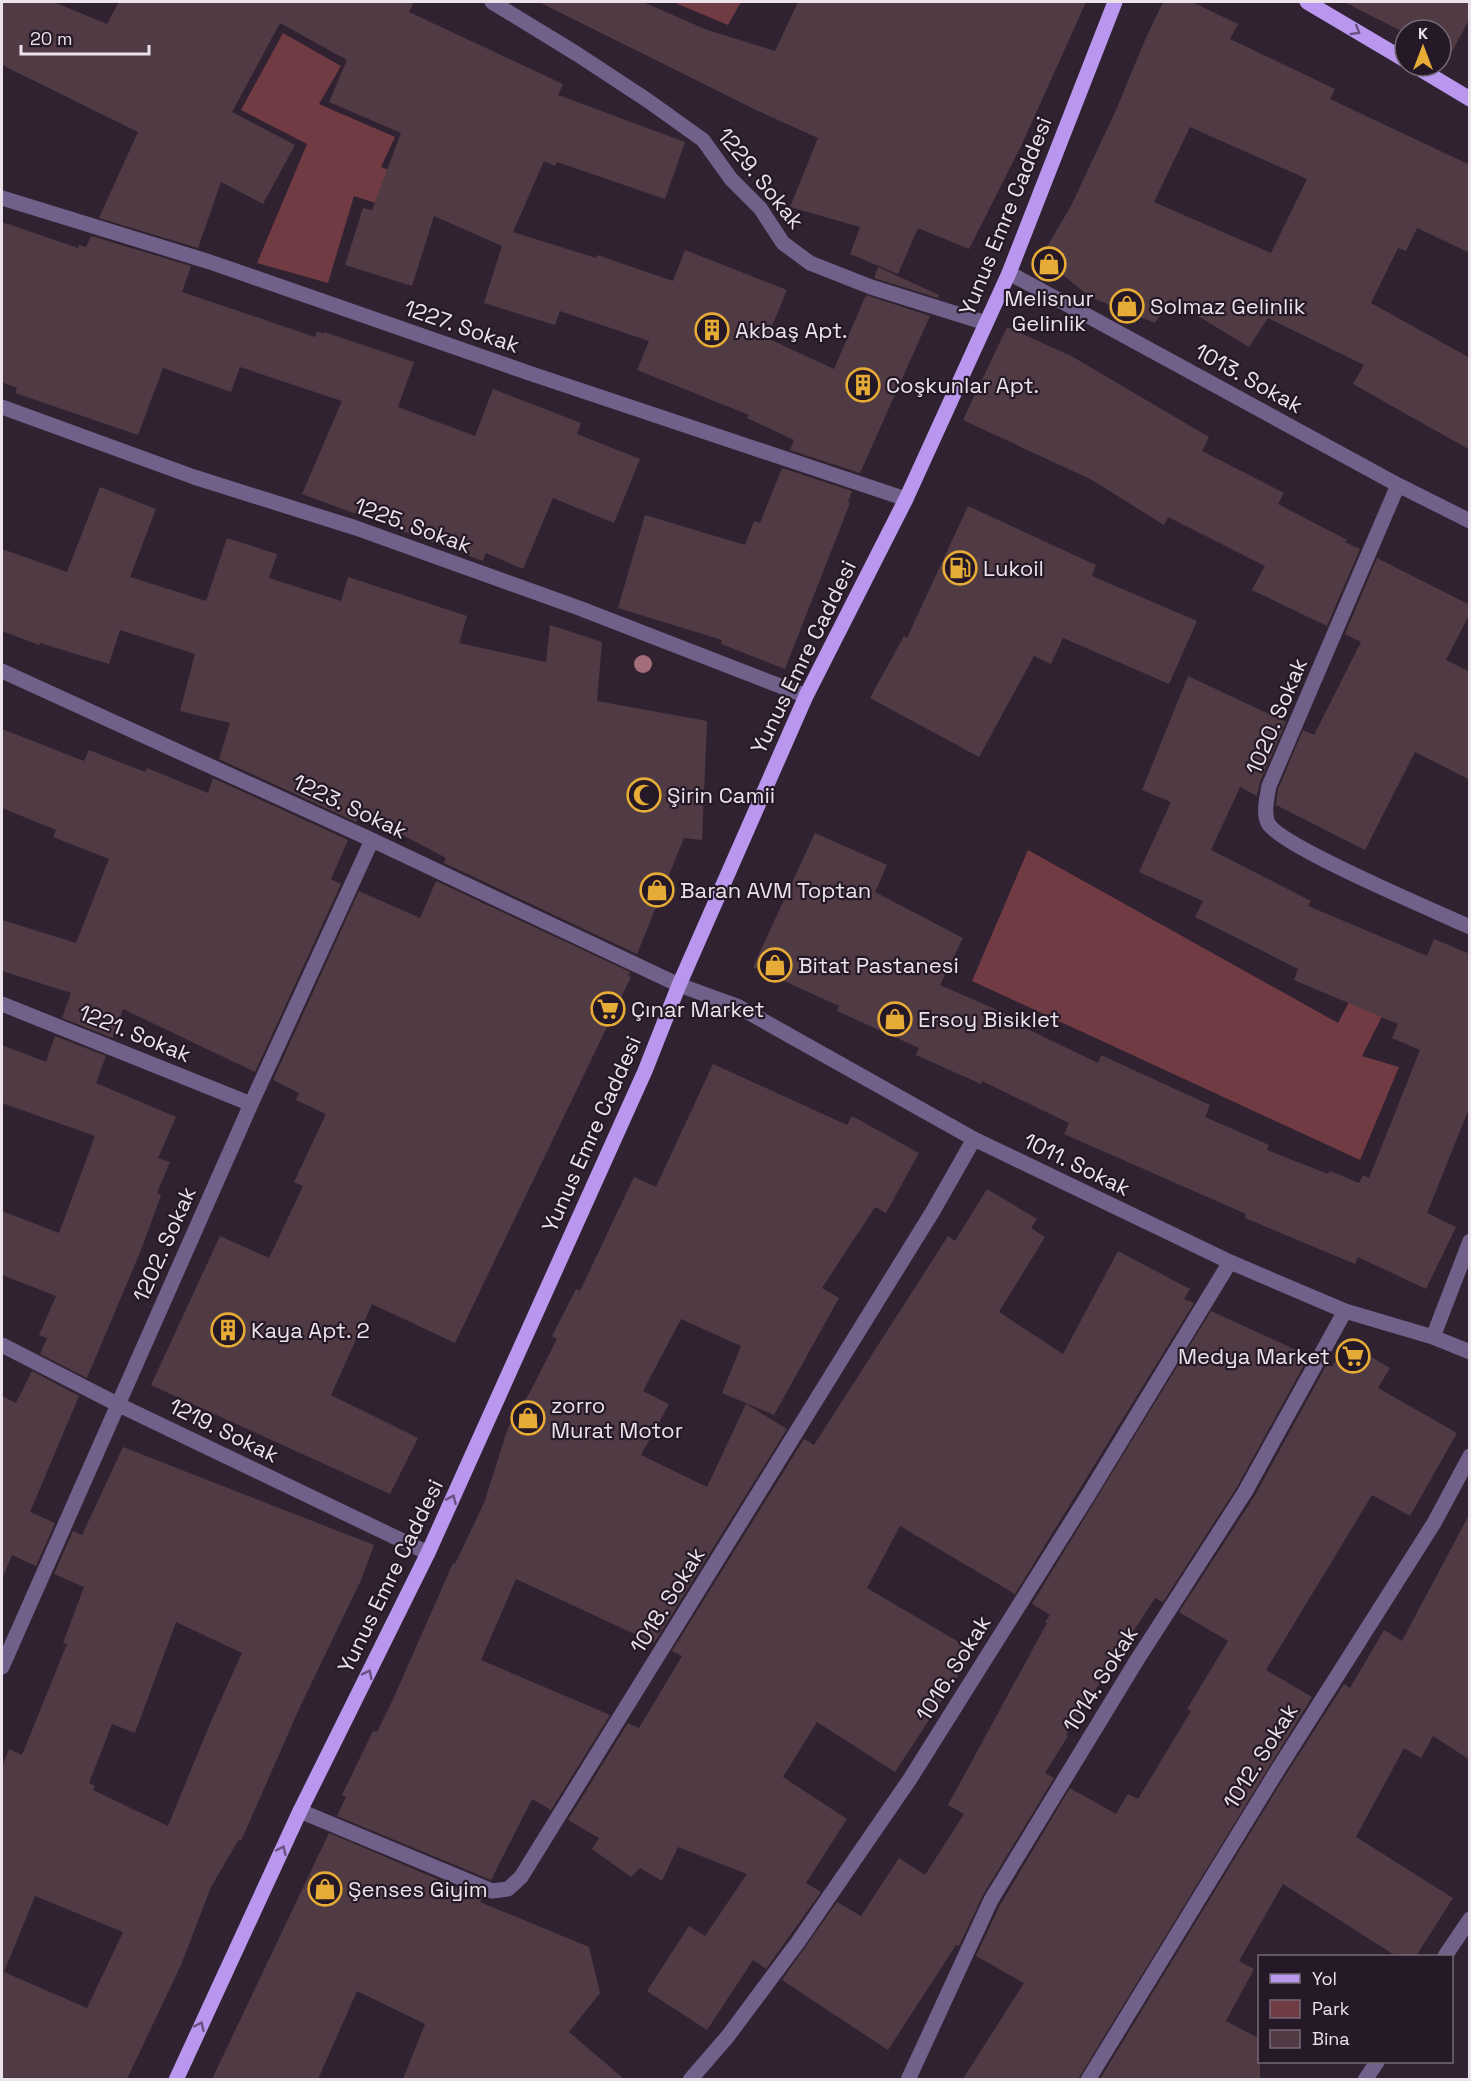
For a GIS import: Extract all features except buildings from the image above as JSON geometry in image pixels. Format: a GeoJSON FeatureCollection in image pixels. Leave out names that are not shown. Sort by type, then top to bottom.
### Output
{"type":"FeatureCollection","features":[{"type":"Feature","properties":{"kind":"main road","name":"Yunus Emre Caddesi"},"geometry":{"type":"LineString","coordinates":[[176,2079],[300,1811],[428,1553],[645,1071],[679,985],[806,696],[906,499],[1009,273],[1115,2]]}},
{"type":"Feature","properties":{"kind":"main road"},"geometry":{"type":"LineString","coordinates":[[1307,2],[1393,53]]}},
{"type":"Feature","properties":{"kind":"main road"},"geometry":{"type":"LineString","coordinates":[[1435,78],[1470,99]]}},
{"type":"Feature","properties":{"kind":"street","name":"1229. Sokak"},"geometry":{"type":"LineString","coordinates":[[492,2],[621,82],[703,140],[732,179],[760,208],[783,243],[810,263],[872,287],[986,323]]}},
{"type":"Feature","properties":{"kind":"street","name":"1227. Sokak"},"geometry":{"type":"LineString","coordinates":[[2,198],[210,262],[518,369],[906,499]]}},
{"type":"Feature","properties":{"kind":"street","name":"1013. Sokak"},"geometry":{"type":"LineString","coordinates":[[1009,273],[1398,485],[1470,521]]}},
{"type":"Feature","properties":{"kind":"street","name":"1225. Sokak"},"geometry":{"type":"LineString","coordinates":[[2,406],[194,477],[356,528],[579,608],[806,696]]}},
{"type":"Feature","properties":{"kind":"street","name":"1020. Sokak"},"geometry":{"type":"LineString","coordinates":[[1398,485],[1269,786],[1266,813],[1268,823],[1276,832],[1303,850],[1470,927]]}},
{"type":"Feature","properties":{"kind":"street","name":"1223. Sokak"},"geometry":{"type":"LineString","coordinates":[[2,671],[372,840],[679,985]]}},
{"type":"Feature","properties":{"kind":"street","name":"1202. Sokak"},"geometry":{"type":"LineString","coordinates":[[2,1667],[5,1648],[372,840]]}},
{"type":"Feature","properties":{"kind":"street","name":"1011. Sokak"},"geometry":{"type":"LineString","coordinates":[[679,985],[737,1006],[974,1139],[1230,1262],[1345,1311],[1433,1337],[1470,1352]]}},
{"type":"Feature","properties":{"kind":"street","name":"1221. Sokak"},"geometry":{"type":"LineString","coordinates":[[2,1004],[251,1104]]}},
{"type":"Feature","properties":{"kind":"street","name":"1018. Sokak"},"geometry":{"type":"LineString","coordinates":[[300,1811],[492,1891],[508,1890],[521,1877],[877,1301],[974,1139]]}},
{"type":"Feature","properties":{"kind":"street"},"geometry":{"type":"LineString","coordinates":[[1433,1337],[1470,1241]]}},
{"type":"Feature","properties":{"kind":"street","name":"1016. Sokak"},"geometry":{"type":"LineString","coordinates":[[690,2079],[728,2036],[798,1942],[910,1779],[1087,1497],[1230,1262]]}},
{"type":"Feature","properties":{"kind":"street","name":"1014. Sokak"},"geometry":{"type":"LineString","coordinates":[[908,2079],[991,1900],[1137,1660],[1245,1492],[1345,1311]]}},
{"type":"Feature","properties":{"kind":"street","name":"1219. Sokak"},"geometry":{"type":"LineString","coordinates":[[2,1345],[117,1404],[428,1553]]}},
{"type":"Feature","properties":{"kind":"street","name":"1012. Sokak"},"geometry":{"type":"LineString","coordinates":[[1088,2079],[1277,1771],[1434,1524],[1470,1456]]}},
{"type":"Feature","properties":{"kind":"street"},"geometry":{"type":"LineString","coordinates":[[1446,1955],[1470,1919]]}},
{"type":"Feature","properties":{"kind":"street"},"geometry":{"type":"LineString","coordinates":[[1365,2079],[1376,2063]]}},
{"type":"Feature","properties":{"kind":"green space"},"geometry":{"type":"Polygon","coordinates":[[[673,2],[741,2],[728,25],[673,2]]]}},
{"type":"Feature","properties":{"kind":"green space"},"geometry":{"type":"Polygon","coordinates":[[[283,33],[341,66],[319,104],[395,137],[381,167],[414,179],[403,212],[354,196],[328,283],[257,263],[307,144],[241,110],[283,33]]]}},
{"type":"Feature","properties":{"kind":"green space"},"geometry":{"type":"Polygon","coordinates":[[[1028,850],[1338,1023],[1367,968],[1401,979],[1362,1056],[1399,1067],[1360,1160],[972,981],[1028,850]]]}},
{"type":"Feature","properties":{"kind":"place","name":"Melisnur Gelinlik"},"geometry":{"type":"Point","coordinates":[1049,264]}},
{"type":"Feature","properties":{"kind":"place","name":"Solmaz Gelinlik"},"geometry":{"type":"Point","coordinates":[1127,306]}},
{"type":"Feature","properties":{"kind":"place","name":"Akbaş Apt."},"geometry":{"type":"Point","coordinates":[712,330]}},
{"type":"Feature","properties":{"kind":"place","name":"Coşkunlar Apt."},"geometry":{"type":"Point","coordinates":[863,385]}},
{"type":"Feature","properties":{"kind":"place","name":"Lukoil"},"geometry":{"type":"Point","coordinates":[960,568]}},
{"type":"Feature","properties":{"kind":"place","name":"Şirin Camii"},"geometry":{"type":"Point","coordinates":[644,795]}},
{"type":"Feature","properties":{"kind":"place","name":"Baran AVM Toptan"},"geometry":{"type":"Point","coordinates":[657,890]}},
{"type":"Feature","properties":{"kind":"place","name":"Bitat Pastanesi"},"geometry":{"type":"Point","coordinates":[775,965]}},
{"type":"Feature","properties":{"kind":"place","name":"Çınar Market"},"geometry":{"type":"Point","coordinates":[608,1009]}},
{"type":"Feature","properties":{"kind":"place","name":"Ersoy Bisiklet"},"geometry":{"type":"Point","coordinates":[895,1019]}},
{"type":"Feature","properties":{"kind":"place","name":"Kaya Apt. 2"},"geometry":{"type":"Point","coordinates":[228,1330]}},
{"type":"Feature","properties":{"kind":"place","name":"Medya Market"},"geometry":{"type":"Point","coordinates":[1353,1356]}},
{"type":"Feature","properties":{"kind":"place","name":"zorro Murat Motor"},"geometry":{"type":"Point","coordinates":[528,1418]}},
{"type":"Feature","properties":{"kind":"place","name":"Şenses Giyim"},"geometry":{"type":"Point","coordinates":[325,1889]}}]}
